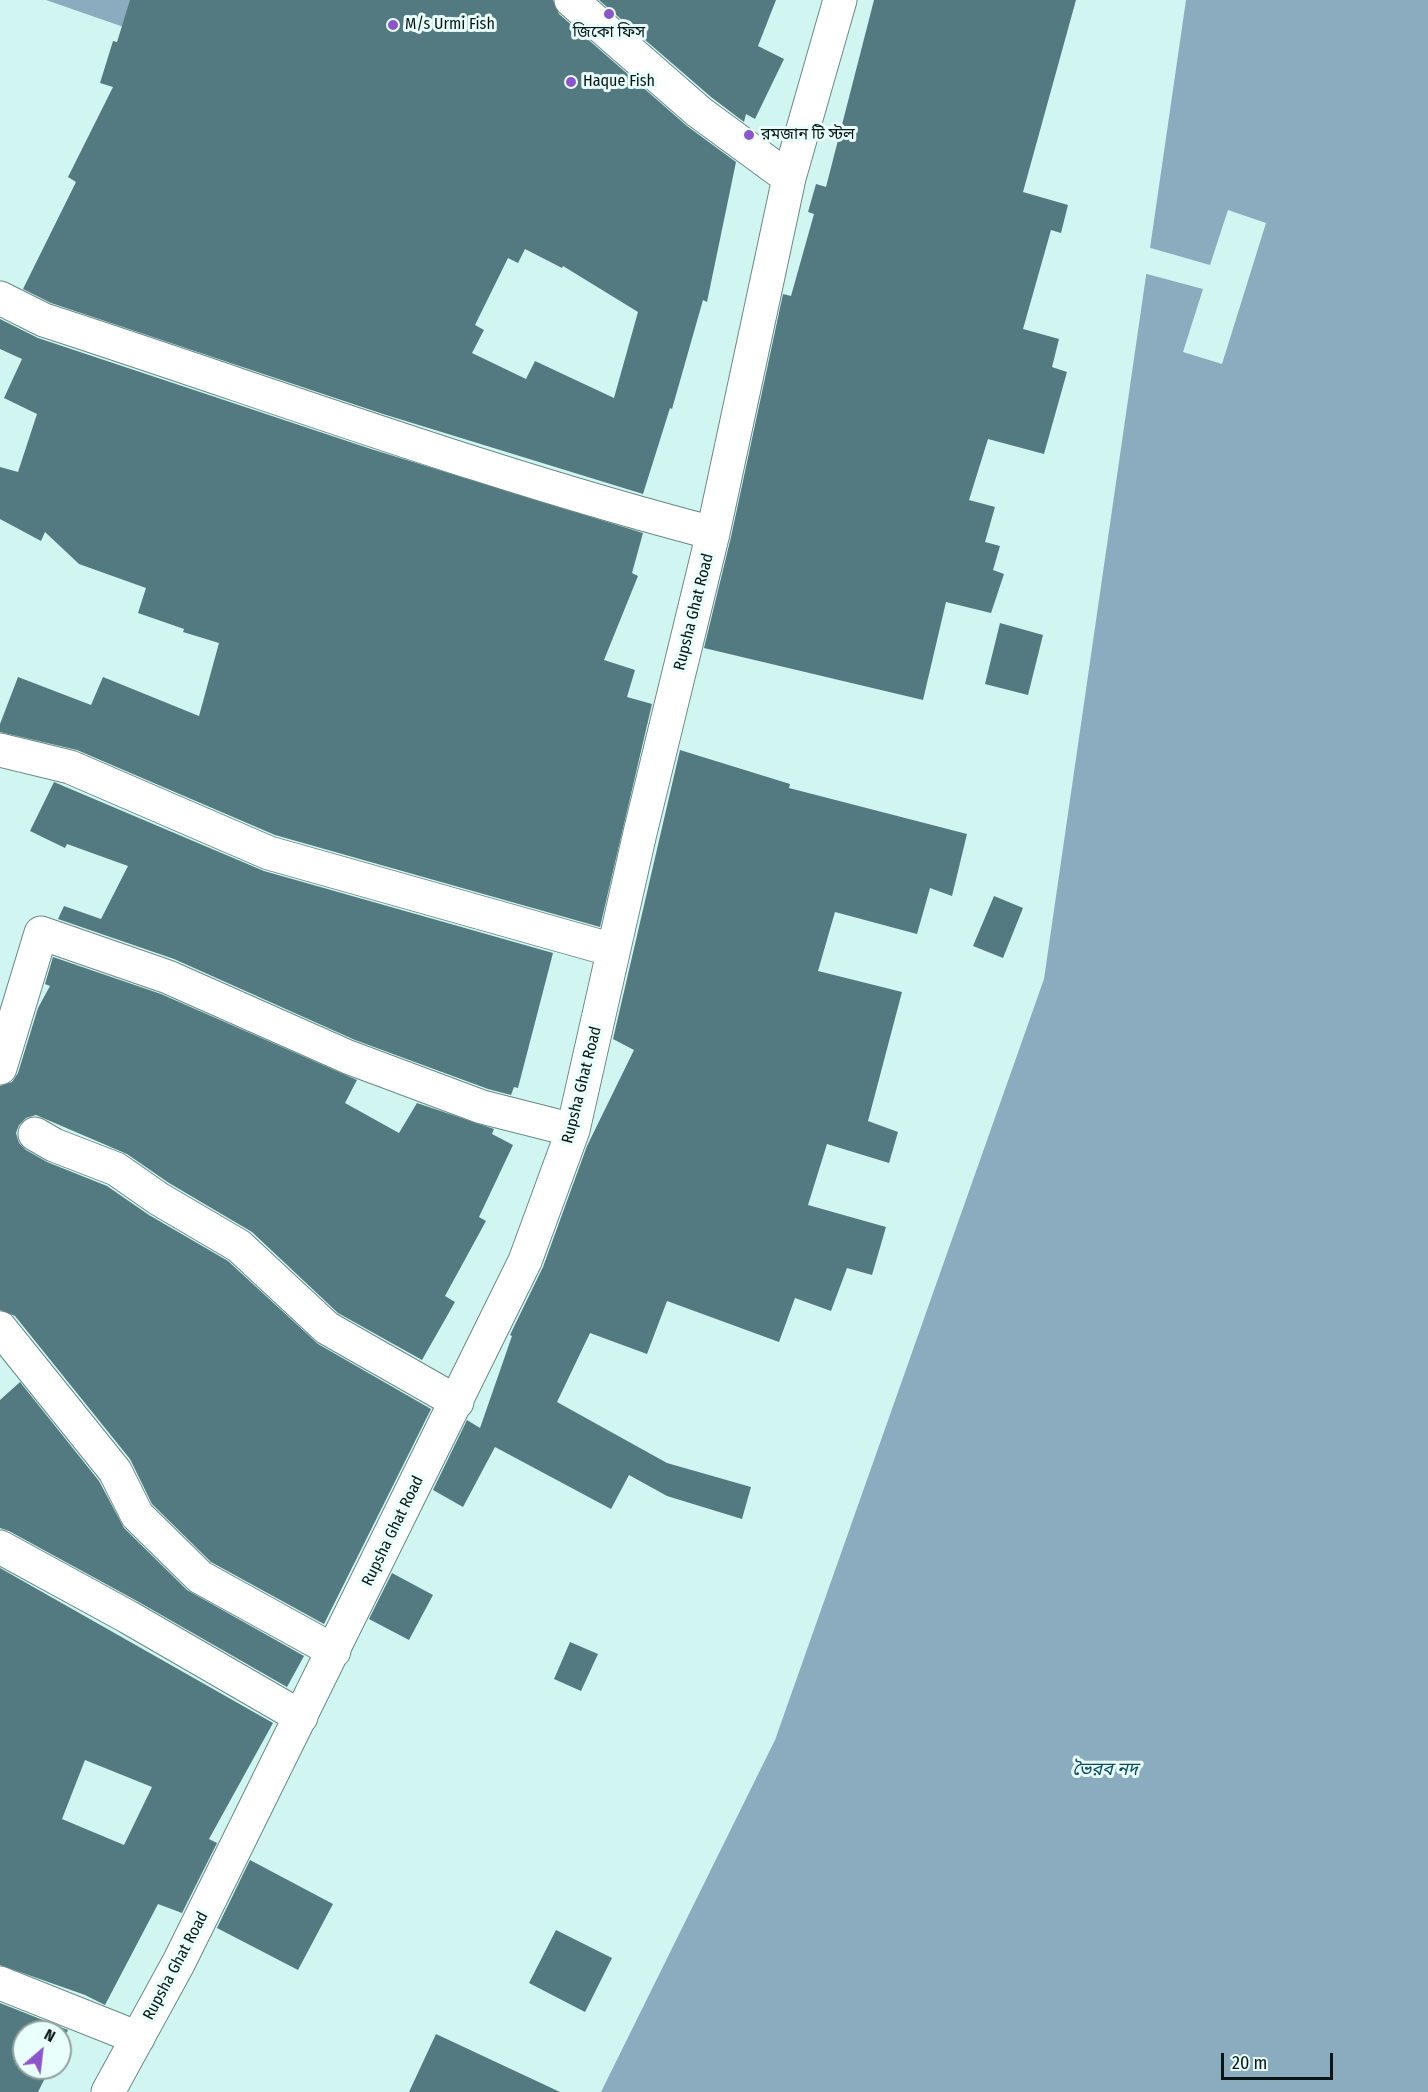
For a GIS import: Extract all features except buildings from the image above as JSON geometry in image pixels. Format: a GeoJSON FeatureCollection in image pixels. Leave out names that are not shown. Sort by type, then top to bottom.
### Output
{"type":"FeatureCollection","features":[{"type":"Feature","properties":{"kind":"street"},"geometry":{"type":"LineString","coordinates":[[571,0],[699,112],[789,178]]}},
{"type":"Feature","properties":{"kind":"street","name":"Rupsha Ghat Road"},"geometry":{"type":"LineString","coordinates":[[108,2092],[179,1962],[525,1262],[573,1130],[613,950],[712,533],[789,178],[840,0]]}},
{"type":"Feature","properties":{"kind":"street"},"geometry":{"type":"LineString","coordinates":[[0,298],[44,320],[424,447],[629,512],[712,533]]}},
{"type":"Feature","properties":{"kind":"street"},"geometry":{"type":"LineString","coordinates":[[0,750],[70,767],[269,853],[613,950]]}},
{"type":"Feature","properties":{"kind":"street"},"geometry":{"type":"LineString","coordinates":[[0,1068],[40,933],[168,977],[348,1058],[482,1107],[573,1130]]}},
{"type":"Feature","properties":{"kind":"street"},"geometry":{"type":"LineString","coordinates":[[35,1134],[54,1145],[116,1168],[159,1199],[239,1245],[327,1328],[457,1402]]}},
{"type":"Feature","properties":{"kind":"street"},"geometry":{"type":"LineString","coordinates":[[0,1328],[115,1471],[137,1515],[200,1577],[334,1651]]}},
{"type":"Feature","properties":{"kind":"street"},"geometry":{"type":"LineString","coordinates":[[0,1548],[128,1617],[301,1717]]}},
{"type":"Feature","properties":{"kind":"street"},"geometry":{"type":"LineString","coordinates":[[0,1983],[138,2038]]}},
{"type":"Feature","properties":{"kind":"water"},"geometry":{"type":"Polygon","coordinates":[[[46,0],[150,0],[138,32],[46,0]]]}},
{"type":"Feature","properties":{"kind":"water","name":"ভৈরব নদ"},"geometry":{"type":"Polygon","coordinates":[[[1186,0],[1428,0],[1428,2092],[601,2092],[775,1740],[1044,979],[1186,0]]]}},
{"type":"Feature","properties":{"kind":"pier"},"geometry":{"type":"Polygon","coordinates":[[[1228,210],[1266,223],[1222,364],[1183,352],[1203,289],[1143,273],[1147,247],[1210,265],[1228,210]]]}},
{"type":"Feature","properties":{"kind":"place","name":"জিকো ফিস"},"geometry":{"type":"Point","coordinates":[609,14]}},
{"type":"Feature","properties":{"kind":"place","name":"M/s Urmi Fish"},"geometry":{"type":"Point","coordinates":[393,25]}},
{"type":"Feature","properties":{"kind":"place","name":"Haque Fish"},"geometry":{"type":"Point","coordinates":[571,82]}},
{"type":"Feature","properties":{"kind":"place","name":"রমজান টি স্টল"},"geometry":{"type":"Point","coordinates":[749,135]}}]}
